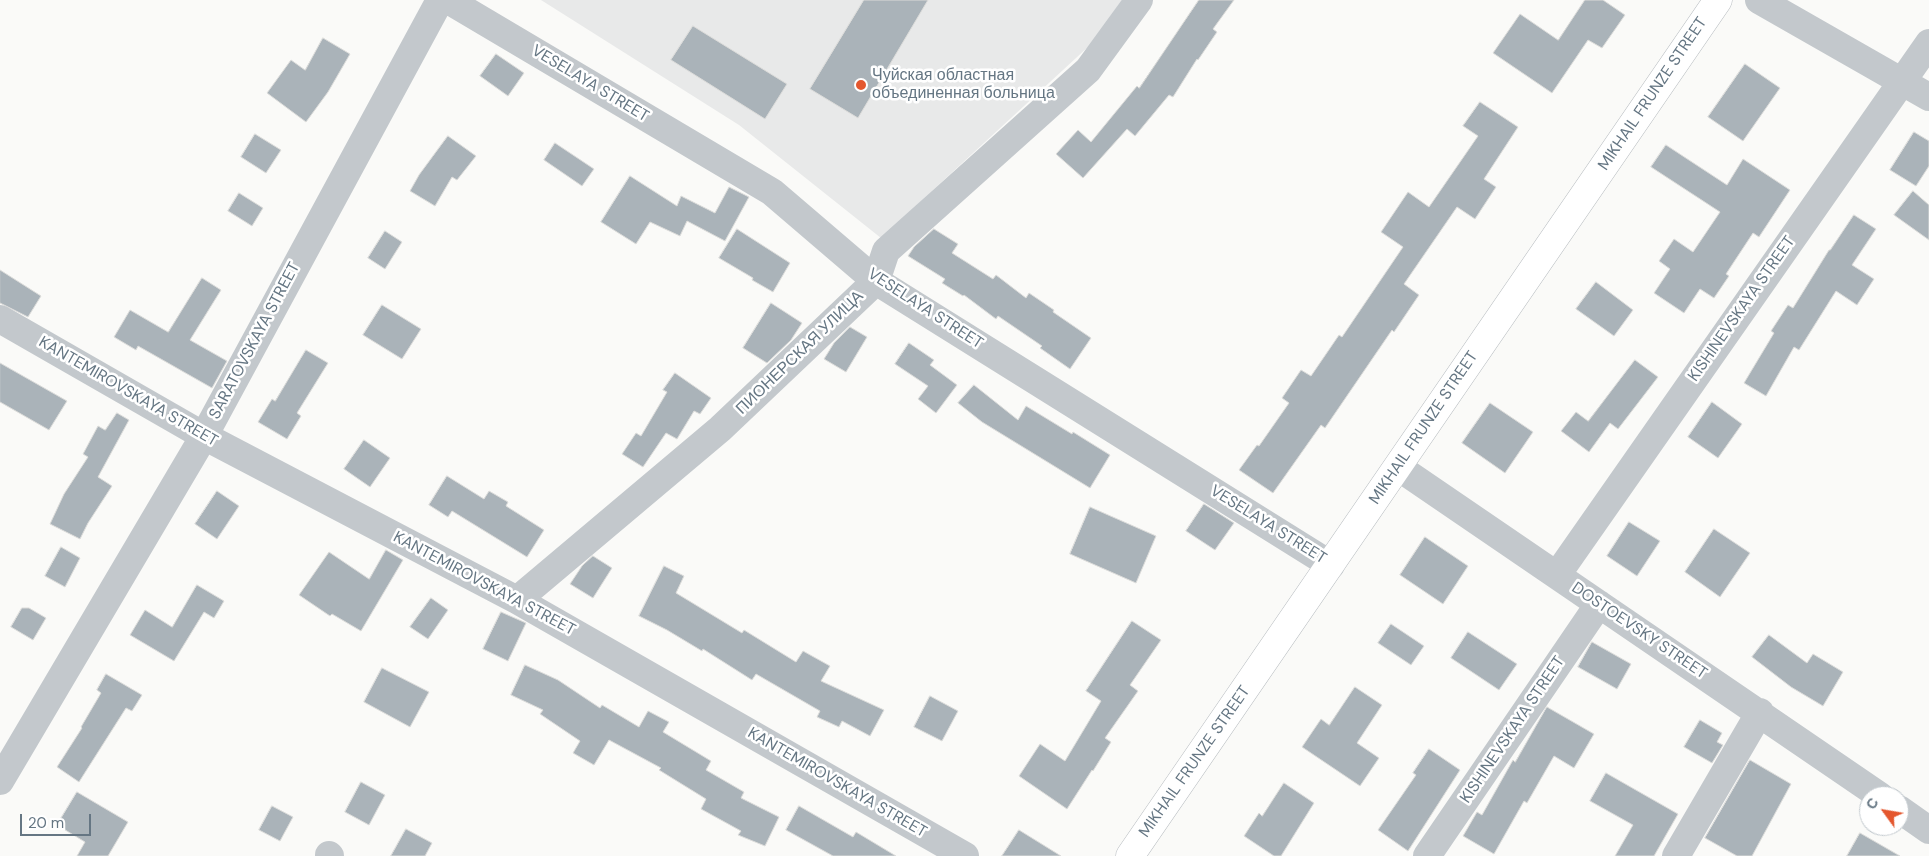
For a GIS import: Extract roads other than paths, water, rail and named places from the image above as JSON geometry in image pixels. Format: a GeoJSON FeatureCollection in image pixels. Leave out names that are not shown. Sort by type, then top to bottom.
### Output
{"type":"FeatureCollection","features":[{"type":"Feature","properties":{"kind":"main road","name":"MIKHAIL FRUNZE STREET"},"geometry":{"type":"LineString","coordinates":[[1130,856],[1718,0]]}},
{"type":"Feature","properties":{"kind":"street","name":"SARATOVSKAYA STREET"},"geometry":{"type":"LineString","coordinates":[[0,781],[204,436],[440,0]]}},
{"type":"Feature","properties":{"kind":"street","name":"VESELAYA STREET"},"geometry":{"type":"LineString","coordinates":[[448,0],[772,192],[876,280],[1331,565]]}},
{"type":"Feature","properties":{"kind":"street","name":"ПИОНЕРСКАЯ УЛИЦА"},"geometry":{"type":"LineString","coordinates":[[517,600],[720,429],[876,280],[886,252],[1088,70],[1139,0]]}},
{"type":"Feature","properties":{"kind":"street"},"geometry":{"type":"LineString","coordinates":[[1759,0],[1929,97]]}},
{"type":"Feature","properties":{"kind":"street","name":"KISHINEVSKAYA STREET"},"geometry":{"type":"LineString","coordinates":[[1557,575],[1901,80],[1929,43]]}},
{"type":"Feature","properties":{"kind":"street","name":"KANTEMIROVSKAYA STREET"},"geometry":{"type":"LineString","coordinates":[[0,319],[204,436],[517,600],[965,856]]}},
{"type":"Feature","properties":{"kind":"street","name":"DOSTOEVSKY STREET"},"geometry":{"type":"LineString","coordinates":[[1398,467],[1760,712],[1866,786]]}},
{"type":"Feature","properties":{"kind":"street","name":"KISHINEVSKAYA STREET"},"geometry":{"type":"LineString","coordinates":[[1427,856],[1599,604]]}},
{"type":"Feature","properties":{"kind":"street"},"geometry":{"type":"LineString","coordinates":[[1676,856],[1760,712]]}},
{"type":"Feature","properties":{"kind":"street"},"geometry":{"type":"LineString","coordinates":[[1909,816],[1929,830]]}},
{"type":"Feature","properties":{"kind":"place","name":"Чуйская областная объединенная больница"},"geometry":{"type":"Point","coordinates":[861,85]}}]}
